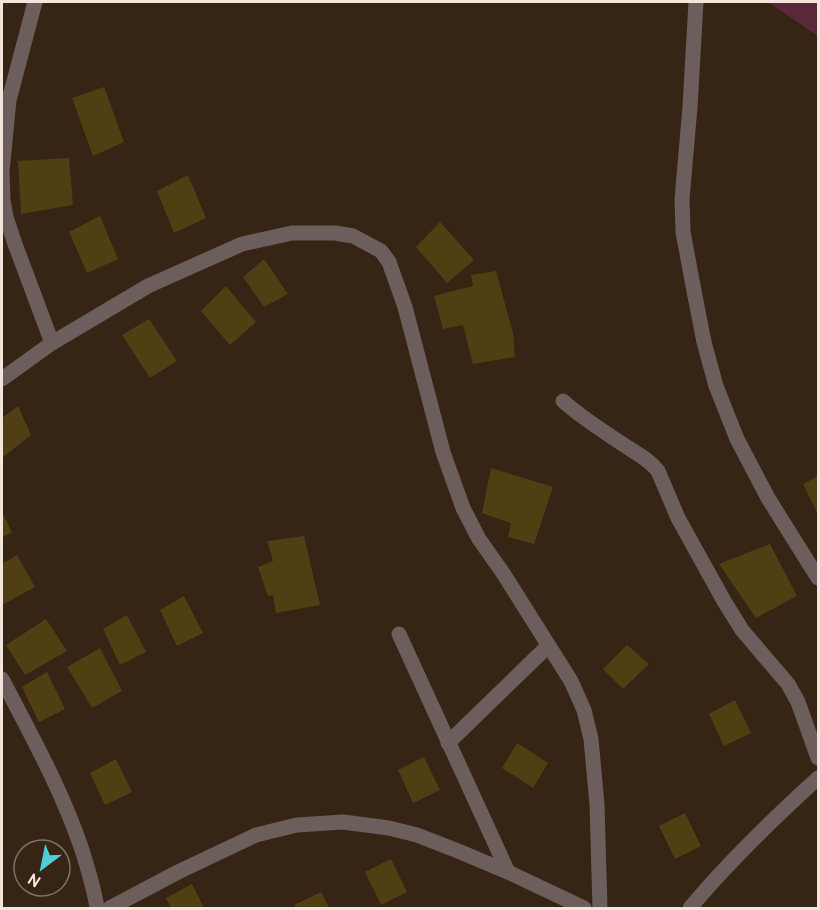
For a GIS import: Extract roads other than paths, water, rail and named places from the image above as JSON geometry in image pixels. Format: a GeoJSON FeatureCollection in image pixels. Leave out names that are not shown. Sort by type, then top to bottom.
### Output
{"type":"FeatureCollection","features":[{"type":"Feature","properties":{"kind":"street"},"geometry":{"type":"LineString","coordinates":[[35,2],[9,100],[2,172],[3,200],[6,218],[52,343]]}},
{"type":"Feature","properties":{"kind":"street"},"geometry":{"type":"LineString","coordinates":[[696,2],[682,199],[683,232],[699,319],[716,386],[737,439],[768,498],[819,578]]}},
{"type":"Feature","properties":{"kind":"street"},"geometry":{"type":"LineString","coordinates":[[2,379],[52,343],[148,286],[242,244],[292,233],[335,233],[353,236],[381,251],[389,262],[405,307],[443,452],[463,508],[480,539],[572,681],[584,710],[591,739],[597,804],[600,909]]}},
{"type":"Feature","properties":{"kind":"street"},"geometry":{"type":"LineString","coordinates":[[563,401],[585,419],[638,454],[658,471],[678,518],[724,602],[742,630],[788,684],[801,710],[819,758]]}},
{"type":"Feature","properties":{"kind":"street"},"geometry":{"type":"LineString","coordinates":[[399,634],[508,872]]}},
{"type":"Feature","properties":{"kind":"street"},"geometry":{"type":"LineString","coordinates":[[448,743],[548,646]]}},
{"type":"Feature","properties":{"kind":"street"},"geometry":{"type":"LineString","coordinates":[[2,679],[44,760],[74,826],[91,876],[97,909]]}},
{"type":"Feature","properties":{"kind":"street"},"geometry":{"type":"LineString","coordinates":[[690,909],[708,886],[754,838],[819,777]]}},
{"type":"Feature","properties":{"kind":"street"},"geometry":{"type":"LineString","coordinates":[[110,909],[178,872],[256,835],[297,825],[343,822],[389,828],[417,835],[508,872],[584,909]]}}]}
